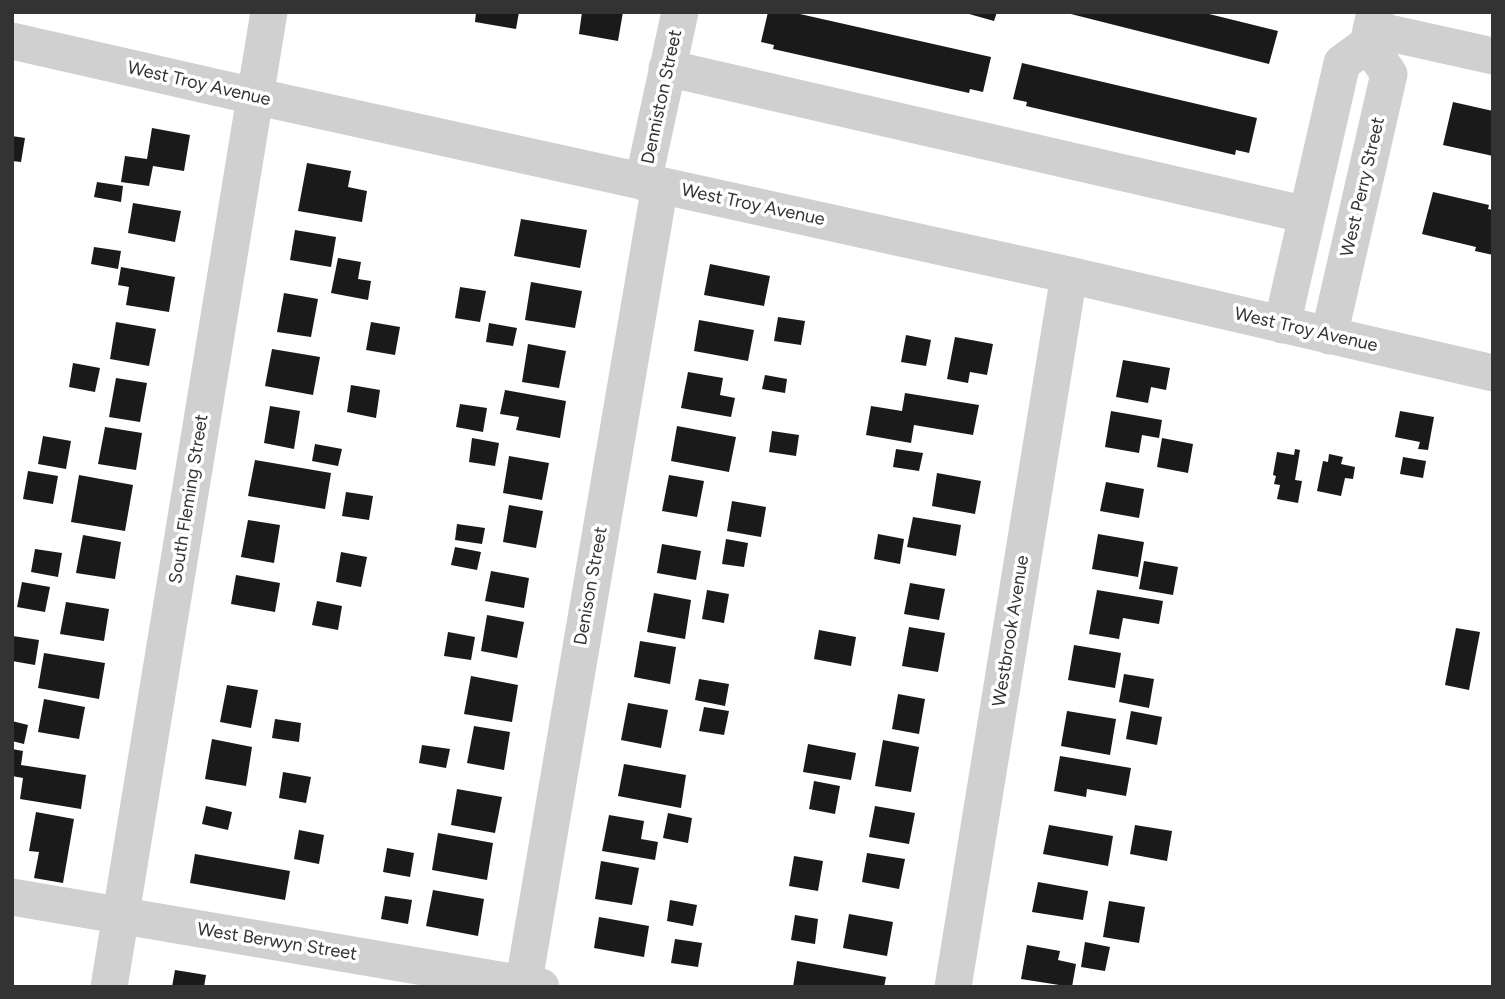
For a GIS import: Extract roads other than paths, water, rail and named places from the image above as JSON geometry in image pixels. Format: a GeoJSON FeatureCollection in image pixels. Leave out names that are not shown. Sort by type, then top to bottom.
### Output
{"type":"FeatureCollection","features":[{"type":"Feature","properties":{"kind":"street","name":"South Fleming Street"},"geometry":{"type":"LineString","coordinates":[[109,987],[269,12]]}},
{"type":"Feature","properties":{"kind":"street","name":"Denniston Street"},"geometry":{"type":"LineString","coordinates":[[652,183],[667,68],[680,12]]}},
{"type":"Feature","properties":{"kind":"street"},"geometry":{"type":"LineString","coordinates":[[1282,325],[1342,62],[1372,28],[1493,56]]}},
{"type":"Feature","properties":{"kind":"street","name":"West Perry Street"},"geometry":{"type":"LineString","coordinates":[[1329,336],[1389,74],[1372,28]]}},
{"type":"Feature","properties":{"kind":"street","name":"West Troy Avenue"},"geometry":{"type":"LineString","coordinates":[[12,41],[1069,275],[1493,373]]}},
{"type":"Feature","properties":{"kind":"street"},"geometry":{"type":"LineString","coordinates":[[667,68],[1307,215]]}},
{"type":"Feature","properties":{"kind":"street","name":"Denison Street"},"geometry":{"type":"LineString","coordinates":[[529,986],[652,183]]}},
{"type":"Feature","properties":{"kind":"street","name":"Westbrook Avenue"},"geometry":{"type":"LineString","coordinates":[[953,987],[1069,275]]}},
{"type":"Feature","properties":{"kind":"street","name":"West Berwyn Street"},"geometry":{"type":"LineString","coordinates":[[12,897],[529,986]]}}]}
